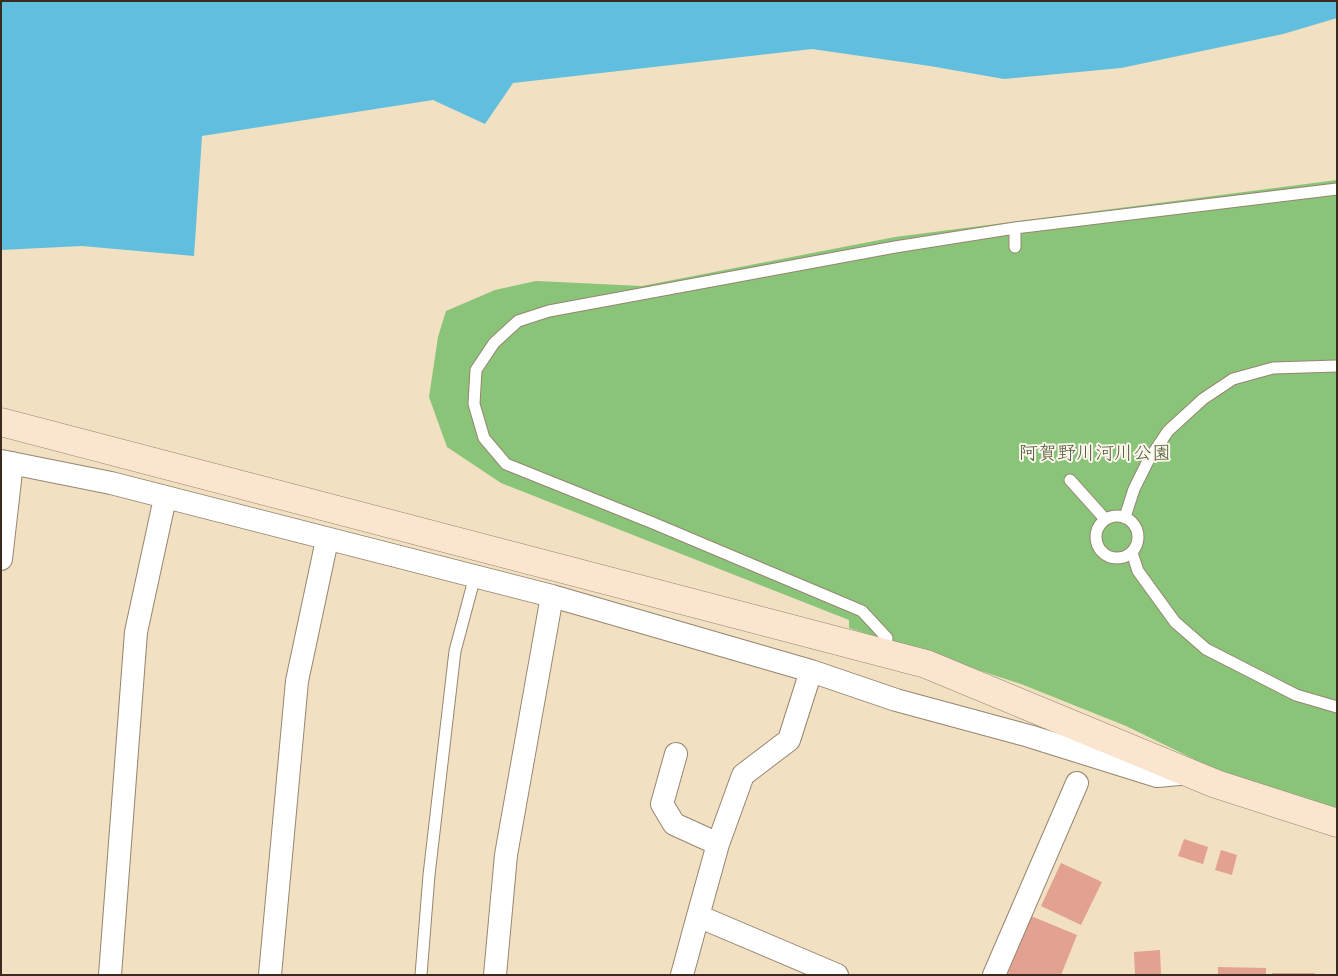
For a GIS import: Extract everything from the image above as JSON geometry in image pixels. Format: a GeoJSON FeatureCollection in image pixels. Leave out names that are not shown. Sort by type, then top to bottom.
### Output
{"type":"FeatureCollection","features":[{"type":"Feature","properties":{"kind":"street"},"geometry":{"type":"LineString","coordinates":[[1,422],[926,664],[1190,773],[1337,824]]}},
{"type":"Feature","properties":{"kind":"street"},"geometry":{"type":"LineString","coordinates":[[1,559],[7,462],[111,483],[327,540],[552,596],[811,671],[896,700],[1029,736],[1157,776],[1190,773]]}},
{"type":"Feature","properties":{"kind":"street"},"geometry":{"type":"LineString","coordinates":[[110,975],[136,632],[165,498]]}},
{"type":"Feature","properties":{"kind":"street"},"geometry":{"type":"LineString","coordinates":[[270,975],[297,681],[327,540]]}},
{"type":"Feature","properties":{"kind":"street"},"geometry":{"type":"LineString","coordinates":[[495,975],[506,855],[552,596]]}},
{"type":"Feature","properties":{"kind":"street"},"geometry":{"type":"LineString","coordinates":[[682,975],[718,844],[743,775],[789,740],[811,671]]}},
{"type":"Feature","properties":{"kind":"street"},"geometry":{"type":"LineString","coordinates":[[676,754],[662,804],[674,824],[718,844]]}},
{"type":"Feature","properties":{"kind":"street"},"geometry":{"type":"LineString","coordinates":[[994,975],[1077,783]]}},
{"type":"Feature","properties":{"kind":"street"},"geometry":{"type":"LineString","coordinates":[[698,916],[837,975]]}},
{"type":"Feature","properties":{"kind":"lane"},"geometry":{"type":"LineString","coordinates":[[885,653],[887,638],[862,611],[653,523],[506,464],[484,438],[474,404],[476,370],[494,343],[518,321],[549,311],[1015,228],[1337,189]]}},
{"type":"Feature","properties":{"kind":"lane"},"geometry":{"type":"LineString","coordinates":[[1015,228],[1015,247]]}},
{"type":"Feature","properties":{"kind":"lane"},"geometry":{"type":"LineString","coordinates":[[1125,517],[1134,489],[1168,431],[1203,399],[1233,379],[1273,368],[1337,366]]}},
{"type":"Feature","properties":{"kind":"lane"},"geometry":{"type":"LineString","coordinates":[[1070,480],[1105,519]]}},
{"type":"Feature","properties":{"kind":"lane"},"geometry":{"type":"LineString","coordinates":[[1119,515],[1125,517],[1131,521],[1138,533],[1136,547],[1126,557],[1111,558],[1100,550],[1095,537],[1096,530],[1105,519],[1119,515]]}},
{"type":"Feature","properties":{"kind":"lane"},"geometry":{"type":"LineString","coordinates":[[1132,553],[1138,571],[1175,622],[1206,649],[1296,695],[1337,707]]}},
{"type":"Feature","properties":{"kind":"lane"},"geometry":{"type":"LineString","coordinates":[[421,975],[429,875],[456,651],[475,576]]}},
{"type":"Feature","properties":{"kind":"green space","name":"阿賀野川河川公園"},"geometry":{"type":"Polygon","coordinates":[[[1337,180],[1337,810],[1208,766],[1126,726],[1021,684],[849,628],[849,620],[501,483],[447,447],[429,397],[438,337],[446,311],[495,290],[536,281],[642,286],[895,237],[1337,180]]]}},
{"type":"Feature","properties":{"kind":"water"},"geometry":{"type":"Polygon","coordinates":[[[1,1],[1337,1],[1337,18],[1283,34],[1121,68],[1004,79],[812,49],[513,83],[485,124],[433,100],[202,136],[194,256],[82,246],[1,250],[1,1]]]}},
{"type":"Feature","properties":{"kind":"building"},"geometry":{"type":"Polygon","coordinates":[[[1184,839],[1208,847],[1203,864],[1178,856],[1184,839]]]}},
{"type":"Feature","properties":{"kind":"building"},"geometry":{"type":"Polygon","coordinates":[[[1221,850],[1237,855],[1232,875],[1215,870],[1221,850]]]}},
{"type":"Feature","properties":{"kind":"building"},"geometry":{"type":"Polygon","coordinates":[[[1061,863],[1102,882],[1081,925],[1041,906],[1061,863]]]}},
{"type":"Feature","properties":{"kind":"building"},"geometry":{"type":"Polygon","coordinates":[[[1031,916],[1077,935],[1061,975],[1007,975],[1031,916]]]}},
{"type":"Feature","properties":{"kind":"building"},"geometry":{"type":"Polygon","coordinates":[[[1160,950],[1161,975],[1135,975],[1134,952],[1160,950]]]}},
{"type":"Feature","properties":{"kind":"building"},"geometry":{"type":"Polygon","coordinates":[[[1218,967],[1266,968],[1266,975],[1218,975],[1218,967]]]}},
{"type":"Feature","properties":{"kind":"building"},"geometry":{"type":"Polygon","coordinates":[[[1272,973],[1315,973],[1315,975],[1272,975],[1272,973]]]}}]}
